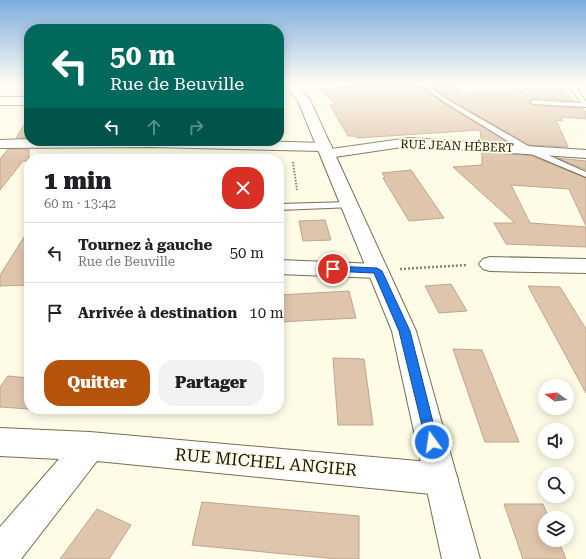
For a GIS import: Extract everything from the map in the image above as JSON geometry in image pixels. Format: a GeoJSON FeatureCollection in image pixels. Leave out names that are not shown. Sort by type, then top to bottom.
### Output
{"type":"FeatureCollection","features":[{"type":"Feature","properties":{"kind":"street"},"geometry":{"type":"LineString","coordinates":[[308,110],[350,205],[387,270],[404,331],[461,559]]}},
{"type":"Feature","properties":{"kind":"street","name":"RUE JEAN HÉBERT"},"geometry":{"type":"LineString","coordinates":[[218,146],[326,151],[409,142],[586,154]]}},
{"type":"Feature","properties":{"kind":"street","name":"RUE JEAN HÉBERT"},"geometry":{"type":"LineString","coordinates":[[0,144],[24,144]]}},
{"type":"Feature","properties":{"kind":"street"},"geometry":{"type":"LineString","coordinates":[[490,264],[586,266]]}},
{"type":"Feature","properties":{"kind":"street"},"geometry":{"type":"LineString","coordinates":[[284,267],[387,270]]}},
{"type":"Feature","properties":{"kind":"street","name":"RUE MICHEL ANGIER"},"geometry":{"type":"LineString","coordinates":[[0,442],[90,446],[441,479]]}},
{"type":"Feature","properties":{"kind":"street"},"geometry":{"type":"LineString","coordinates":[[0,556],[90,446]]}},
{"type":"Feature","properties":{"kind":"lane"},"geometry":{"type":"LineString","coordinates":[[462,110],[527,149],[586,175]]}},
{"type":"Feature","properties":{"kind":"lane"},"geometry":{"type":"LineString","coordinates":[[284,207],[300,208],[350,205]]}},
{"type":"Feature","properties":{"kind":"path"},"geometry":{"type":"LineString","coordinates":[[292,158],[300,208]]}},
{"type":"Feature","properties":{"kind":"path"},"geometry":{"type":"LineString","coordinates":[[387,270],[490,264]]}},
{"type":"Feature","properties":{"kind":"building"},"geometry":{"type":"Polygon","coordinates":[[[333,110],[455,110],[509,143],[481,141],[480,130],[357,138],[355,136],[348,136],[333,110]]]}},
{"type":"Feature","properties":{"kind":"building"},"geometry":{"type":"Polygon","coordinates":[[[468,110],[584,110],[586,112],[586,119],[561,117],[563,121],[556,120],[568,147],[529,145],[468,110]]]}},
{"type":"Feature","properties":{"kind":"building"},"geometry":{"type":"Polygon","coordinates":[[[24,124],[24,138],[16,138],[24,124]]]}},
{"type":"Feature","properties":{"kind":"building"},"geometry":{"type":"Polygon","coordinates":[[[8,149],[29,149],[29,154],[24,154],[24,161],[0,190],[0,159],[8,149]]]}},
{"type":"Feature","properties":{"kind":"building"},"geometry":{"type":"Polygon","coordinates":[[[482,152],[532,156],[586,178],[586,226],[569,189],[511,185],[530,223],[586,227],[586,247],[506,244],[494,223],[515,223],[453,167],[482,165],[482,152]]]}},
{"type":"Feature","properties":{"kind":"building"},"geometry":{"type":"Polygon","coordinates":[[[557,158],[586,161],[586,170],[557,158]]]}},
{"type":"Feature","properties":{"kind":"building"},"geometry":{"type":"Polygon","coordinates":[[[411,170],[444,218],[409,221],[383,178],[385,177],[382,173],[411,170]]]}},
{"type":"Feature","properties":{"kind":"building"},"geometry":{"type":"Polygon","coordinates":[[[325,220],[331,240],[303,241],[299,221],[325,220]]]}},
{"type":"Feature","properties":{"kind":"building"},"geometry":{"type":"Polygon","coordinates":[[[24,237],[24,285],[0,286],[0,275],[24,237]]]}},
{"type":"Feature","properties":{"kind":"building"},"geometry":{"type":"Polygon","coordinates":[[[451,284],[467,311],[439,313],[425,286],[451,284]]]}},
{"type":"Feature","properties":{"kind":"building"},"geometry":{"type":"Polygon","coordinates":[[[528,286],[560,287],[586,329],[586,393],[528,286]]]}},
{"type":"Feature","properties":{"kind":"building"},"geometry":{"type":"Polygon","coordinates":[[[349,291],[356,318],[284,322],[284,295],[349,291]]]}},
{"type":"Feature","properties":{"kind":"building"},"geometry":{"type":"Polygon","coordinates":[[[453,349],[482,350],[519,442],[485,442],[453,349]]]}},
{"type":"Feature","properties":{"kind":"building"},"geometry":{"type":"Polygon","coordinates":[[[333,358],[364,359],[373,425],[338,425],[333,358]]]}},
{"type":"Feature","properties":{"kind":"building"},"geometry":{"type":"Polygon","coordinates":[[[8,376],[24,378],[24,409],[0,407],[0,387],[8,376]]]}},
{"type":"Feature","properties":{"kind":"building"},"geometry":{"type":"Polygon","coordinates":[[[202,502],[359,516],[359,559],[337,559],[192,545],[202,502]]]}},
{"type":"Feature","properties":{"kind":"building"},"geometry":{"type":"Polygon","coordinates":[[[504,504],[543,504],[546,511],[538,511],[538,547],[561,547],[566,559],[523,559],[504,504]]]}},
{"type":"Feature","properties":{"kind":"building"},"geometry":{"type":"Polygon","coordinates":[[[97,509],[131,525],[109,559],[60,559],[97,509]]]}},
{"type":"Feature","properties":{"kind":"route"},"geometry":{"type":"LineString","coordinates":[[333,269],[377,271],[404,331],[432,442]]}}]}
